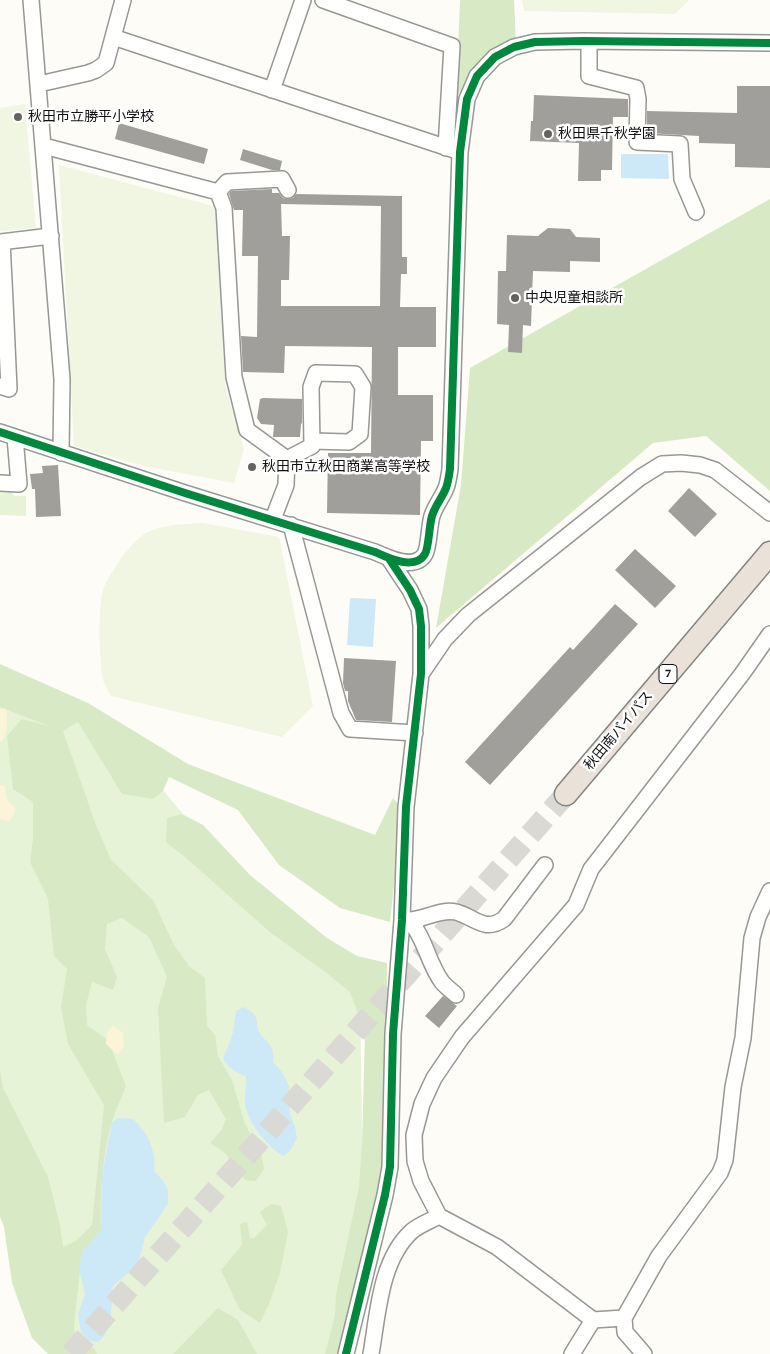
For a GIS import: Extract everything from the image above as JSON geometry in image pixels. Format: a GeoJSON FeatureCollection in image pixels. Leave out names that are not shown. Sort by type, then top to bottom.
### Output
{"type":"FeatureCollection","features":[{"type":"Feature","properties":{"kind":"highway","name":"秋田南バイパス"},"geometry":{"type":"LineString","coordinates":[[566,794],[770,553]]}},
{"type":"Feature","properties":{"kind":"street"},"geometry":{"type":"LineString","coordinates":[[32,0],[62,380],[61,453]]}},
{"type":"Feature","properties":{"kind":"street"},"geometry":{"type":"LineString","coordinates":[[39,84],[96,70],[106,63],[123,0]]}},
{"type":"Feature","properties":{"kind":"street"},"geometry":{"type":"LineString","coordinates":[[272,90],[303,0]]}},
{"type":"Feature","properties":{"kind":"street"},"geometry":{"type":"LineString","coordinates":[[0,432],[185,493],[375,552],[390,560],[409,562],[420,560],[426,554],[431,519],[447,487],[450,469],[452,46],[323,0]]}},
{"type":"Feature","properties":{"kind":"street"},"geometry":{"type":"LineString","coordinates":[[113,37],[453,150]]}},
{"type":"Feature","properties":{"kind":"street"},"geometry":{"type":"LineString","coordinates":[[453,150],[467,99],[477,76],[495,57],[514,47],[535,42],[589,41],[770,43]]}},
{"type":"Feature","properties":{"kind":"street"},"geometry":{"type":"LineString","coordinates":[[589,41],[589,76],[636,88],[638,99],[637,142],[680,144],[682,179],[696,212]]}},
{"type":"Feature","properties":{"kind":"street"},"geometry":{"type":"LineString","coordinates":[[44,146],[218,192]]}},
{"type":"Feature","properties":{"kind":"street"},"geometry":{"type":"LineString","coordinates":[[218,192],[227,182],[282,179],[288,190]]}},
{"type":"Feature","properties":{"kind":"street"},"geometry":{"type":"LineString","coordinates":[[218,192],[224,208],[234,376],[248,430],[287,459]]}},
{"type":"Feature","properties":{"kind":"street"},"geometry":{"type":"LineString","coordinates":[[0,386],[9,389],[2,301],[1,242],[51,236]]}},
{"type":"Feature","properties":{"kind":"street"},"geometry":{"type":"LineString","coordinates":[[287,459],[312,446],[311,387],[316,373],[355,374],[363,386],[360,434],[349,442],[312,441]]}},
{"type":"Feature","properties":{"kind":"street"},"geometry":{"type":"LineString","coordinates":[[0,483],[19,484],[16,437]]}},
{"type":"Feature","properties":{"kind":"street"},"geometry":{"type":"LineString","coordinates":[[273,519],[286,485],[287,459]]}},
{"type":"Feature","properties":{"kind":"street"},"geometry":{"type":"LineString","coordinates":[[422,674],[445,639],[468,615],[641,477],[662,464],[682,463],[700,465],[715,470],[770,514]]}},
{"type":"Feature","properties":{"kind":"street"},"geometry":{"type":"LineString","coordinates":[[290,525],[340,714],[350,729],[415,734]]}},
{"type":"Feature","properties":{"kind":"street"},"geometry":{"type":"LineString","coordinates":[[346,1354],[385,1195],[390,1167],[394,1034],[406,920],[406,807],[422,674],[421,626],[418,609],[410,590],[390,560]]}},
{"type":"Feature","properties":{"kind":"street"},"geometry":{"type":"LineString","coordinates":[[624,1318],[592,1320],[497,1247],[439,1216],[421,1181],[415,1161],[414,1134],[422,1104],[434,1078],[462,1037],[576,905],[591,869],[742,674],[770,634]]}},
{"type":"Feature","properties":{"kind":"street"},"geometry":{"type":"LineString","coordinates":[[406,920],[446,912],[456,912],[484,925],[496,925],[504,919],[545,865]]}},
{"type":"Feature","properties":{"kind":"street"},"geometry":{"type":"LineString","coordinates":[[644,1354],[625,1332],[624,1318],[659,1256],[720,1173],[726,1160],[733,1087],[743,1038],[752,938],[758,917],[770,891]]}},
{"type":"Feature","properties":{"kind":"street"},"geometry":{"type":"LineString","coordinates":[[406,920],[416,929],[435,971],[443,983],[456,995]]}},
{"type":"Feature","properties":{"kind":"street"},"geometry":{"type":"LineString","coordinates":[[371,1354],[385,1274],[397,1248],[412,1231],[439,1216]]}},
{"type":"Feature","properties":{"kind":"street"},"geometry":{"type":"LineString","coordinates":[[572,1354],[592,1320]]}},
{"type":"Feature","properties":{"kind":"green space"},"geometry":{"type":"Polygon","coordinates":[[[460,0],[514,0],[516,43],[485,59],[456,98],[460,0]]]}},
{"type":"Feature","properties":{"kind":"green space"},"geometry":{"type":"Polygon","coordinates":[[[522,0],[689,0],[675,14],[524,11],[522,0]]]}},
{"type":"Feature","properties":{"kind":"green space"},"geometry":{"type":"Polygon","coordinates":[[[25,104],[36,228],[0,231],[0,108],[25,104]]]}},
{"type":"Feature","properties":{"kind":"green space"},"geometry":{"type":"Polygon","coordinates":[[[59,165],[217,207],[225,385],[244,449],[234,483],[144,466],[74,446],[59,165]]]}},
{"type":"Feature","properties":{"kind":"green space"},"geometry":{"type":"Polygon","coordinates":[[[770,199],[770,491],[706,436],[653,443],[436,628],[461,485],[470,368],[770,199]]]}},
{"type":"Feature","properties":{"kind":"green space"},"geometry":{"type":"Polygon","coordinates":[[[0,490],[11,490],[14,496],[26,496],[26,516],[0,515],[0,490]]]}},
{"type":"Feature","properties":{"kind":"green space"},"geometry":{"type":"Polygon","coordinates":[[[203,523],[279,537],[313,706],[282,737],[111,696],[104,683],[100,648],[100,608],[103,590],[111,574],[129,548],[150,531],[169,526],[203,523]]]}},
{"type":"Feature","properties":{"kind":"green space"},"geometry":{"type":"Polygon","coordinates":[[[0,664],[88,703],[188,764],[375,835],[393,798],[402,809],[390,922],[340,908],[279,865],[238,810],[169,777],[163,791],[153,799],[122,794],[78,722],[63,731],[96,825],[111,860],[153,900],[174,945],[189,966],[205,978],[207,1026],[215,1035],[218,1056],[232,1080],[245,1124],[262,1157],[264,1169],[256,1181],[245,1180],[225,1153],[210,1143],[222,1129],[226,1119],[209,1090],[198,1095],[185,1117],[164,1123],[158,1008],[167,977],[149,937],[122,918],[107,924],[105,949],[117,977],[113,990],[92,982],[86,1005],[87,1025],[108,1040],[126,1086],[113,1118],[106,1146],[101,1188],[101,1231],[82,1252],[74,1326],[75,1337],[94,1348],[97,1354],[48,1354],[32,1338],[12,1283],[4,1227],[0,1217],[0,1070],[3,1088],[48,1177],[60,1225],[63,1247],[76,1241],[92,1225],[104,1105],[68,1044],[61,1007],[67,969],[54,956],[48,899],[30,862],[33,839],[33,802],[13,789],[7,736],[22,719],[49,726],[0,707],[0,664]]]}},
{"type":"Feature","properties":{"kind":"green space"},"geometry":{"type":"Polygon","coordinates":[[[0,681],[104,719],[245,889],[360,976],[362,1144],[367,1183],[328,1354],[48,1354],[52,1277],[0,1136],[0,681]]]}},
{"type":"Feature","properties":{"kind":"green space"},"geometry":{"type":"Polygon","coordinates":[[[182,814],[203,825],[250,875],[327,938],[357,956],[387,963],[387,1047],[382,1164],[365,1253],[340,1354],[325,1354],[335,1314],[336,1294],[359,1187],[365,1032],[350,992],[271,933],[166,842],[167,818],[182,814]]]}},
{"type":"Feature","properties":{"kind":"green space"},"geometry":{"type":"Polygon","coordinates":[[[271,1204],[281,1206],[288,1232],[280,1273],[260,1323],[240,1310],[221,1270],[242,1245],[240,1224],[247,1222],[250,1238],[254,1238],[267,1225],[260,1212],[271,1204]]]}},
{"type":"Feature","properties":{"kind":"green space"},"geometry":{"type":"Polygon","coordinates":[[[218,1308],[238,1320],[257,1354],[173,1354],[218,1308]]]}},
{"type":"Feature","properties":{"kind":"sand"},"geometry":{"type":"Polygon","coordinates":[[[0,709],[6,709],[7,718],[6,731],[2,742],[0,741],[0,709]]]}},
{"type":"Feature","properties":{"kind":"sand"},"geometry":{"type":"Polygon","coordinates":[[[0,785],[4,785],[7,800],[15,807],[15,812],[9,821],[0,819],[0,785]]]}},
{"type":"Feature","properties":{"kind":"sand"},"geometry":{"type":"Polygon","coordinates":[[[113,1025],[123,1033],[124,1045],[118,1055],[106,1044],[107,1033],[113,1025]]]}},
{"type":"Feature","properties":{"kind":"water"},"geometry":{"type":"Polygon","coordinates":[[[621,154],[668,154],[669,179],[621,178],[621,154]]]}},
{"type":"Feature","properties":{"kind":"water"},"geometry":{"type":"Polygon","coordinates":[[[350,598],[376,599],[373,647],[347,645],[350,598]]]}},
{"type":"Feature","properties":{"kind":"water"},"geometry":{"type":"Polygon","coordinates":[[[243,1007],[255,1016],[260,1034],[273,1051],[273,1062],[282,1072],[289,1086],[290,1115],[297,1138],[290,1151],[283,1156],[264,1140],[250,1118],[245,1103],[246,1076],[233,1070],[223,1059],[233,1033],[236,1011],[243,1007]]]}},
{"type":"Feature","properties":{"kind":"water"},"geometry":{"type":"Polygon","coordinates":[[[119,1118],[133,1119],[147,1136],[154,1156],[154,1171],[164,1182],[168,1190],[168,1204],[145,1237],[138,1264],[113,1286],[109,1324],[103,1337],[98,1342],[90,1341],[81,1332],[78,1314],[85,1294],[79,1269],[82,1252],[101,1231],[102,1176],[112,1122],[119,1118]]]}},
{"type":"Feature","properties":{"kind":"building"},"geometry":{"type":"Polygon","coordinates":[[[737,86],[770,86],[770,168],[735,167],[735,144],[699,143],[699,136],[647,133],[647,111],[737,113],[737,86]]]}},
{"type":"Feature","properties":{"kind":"building","name":"秋田県千秋学園"},"geometry":{"type":"Polygon","coordinates":[[[534,95],[628,99],[628,117],[613,117],[612,170],[601,170],[601,181],[578,181],[579,143],[530,141],[534,95]]]}},
{"type":"Feature","properties":{"kind":"building"},"geometry":{"type":"Polygon","coordinates":[[[119,123],[208,149],[204,164],[115,139],[119,123]]]}},
{"type":"Feature","properties":{"kind":"building"},"geometry":{"type":"Polygon","coordinates":[[[243,149],[282,161],[280,170],[272,170],[240,160],[243,149]]]}},
{"type":"Feature","properties":{"kind":"building"},"geometry":{"type":"Polygon","coordinates":[[[272,189],[272,193],[279,193],[283,198],[287,199],[293,198],[296,194],[402,196],[402,257],[407,257],[407,274],[401,274],[400,307],[436,307],[436,347],[398,347],[398,395],[433,395],[433,441],[421,441],[420,515],[327,513],[328,453],[371,453],[372,347],[285,346],[284,373],[243,372],[241,336],[257,337],[258,256],[242,256],[243,210],[234,210],[229,194],[231,191],[272,189]],[[281,204],[282,236],[290,236],[289,280],[281,280],[281,306],[380,306],[381,206],[281,204]]]}},
{"type":"Feature","properties":{"kind":"building","name":"中央児童相談所"},"geometry":{"type":"Polygon","coordinates":[[[548,228],[570,229],[576,237],[600,238],[600,262],[570,261],[570,272],[533,271],[531,326],[523,325],[522,353],[508,352],[509,325],[497,324],[498,271],[506,271],[507,235],[538,236],[548,228]]]}},
{"type":"Feature","properties":{"kind":"building"},"geometry":{"type":"Polygon","coordinates":[[[260,399],[302,399],[300,437],[273,437],[274,425],[261,424],[257,418],[260,399]]]}},
{"type":"Feature","properties":{"kind":"building"},"geometry":{"type":"Polygon","coordinates":[[[58,465],[61,516],[36,517],[35,489],[32,489],[30,474],[43,473],[42,466],[58,465]]]}},
{"type":"Feature","properties":{"kind":"building"},"geometry":{"type":"Polygon","coordinates":[[[689,488],[717,514],[695,537],[668,511],[689,488]]]}},
{"type":"Feature","properties":{"kind":"building"},"geometry":{"type":"Polygon","coordinates":[[[635,549],[676,586],[655,608],[615,570],[635,549]]]}},
{"type":"Feature","properties":{"kind":"building"},"geometry":{"type":"Polygon","coordinates":[[[615,604],[638,624],[490,785],[465,762],[570,647],[573,650],[615,604]]]}},
{"type":"Feature","properties":{"kind":"building"},"geometry":{"type":"Polygon","coordinates":[[[344,658],[396,661],[392,722],[356,720],[348,701],[348,691],[345,691],[343,683],[344,658]]]}},
{"type":"Feature","properties":{"kind":"building"},"geometry":{"type":"Polygon","coordinates":[[[443,996],[457,1006],[439,1028],[425,1016],[443,996]]]}},
{"type":"Feature","properties":{"kind":"tunnel"},"geometry":{"type":"LineString","coordinates":[[71,1354],[566,794]]}},
{"type":"Feature","properties":{"kind":"cycle path"},"geometry":{"type":"LineString","coordinates":[[0,432],[185,493],[375,552],[394,560],[415,562],[421,559],[426,551],[432,516],[446,488],[450,469],[460,152],[467,99],[477,76],[495,57],[514,47],[535,42],[770,43]]}},
{"type":"Feature","properties":{"kind":"cycle path"},"geometry":{"type":"LineString","coordinates":[[346,1354],[385,1195],[390,1167],[393,1034],[402,920],[406,807],[421,674],[419,609],[410,590],[390,560]]}},
{"type":"Feature","properties":{"kind":"place","name":"秋田市立勝平小学校"},"geometry":{"type":"Point","coordinates":[18,117]}},
{"type":"Feature","properties":{"kind":"place","name":"秋田県千秋学園"},"geometry":{"type":"Point","coordinates":[548,134]}},
{"type":"Feature","properties":{"kind":"place","name":"中央児童相談所"},"geometry":{"type":"Point","coordinates":[515,298]}},
{"type":"Feature","properties":{"kind":"place","name":"秋田市立秋田商業高等学校"},"geometry":{"type":"Point","coordinates":[252,467]}}]}
